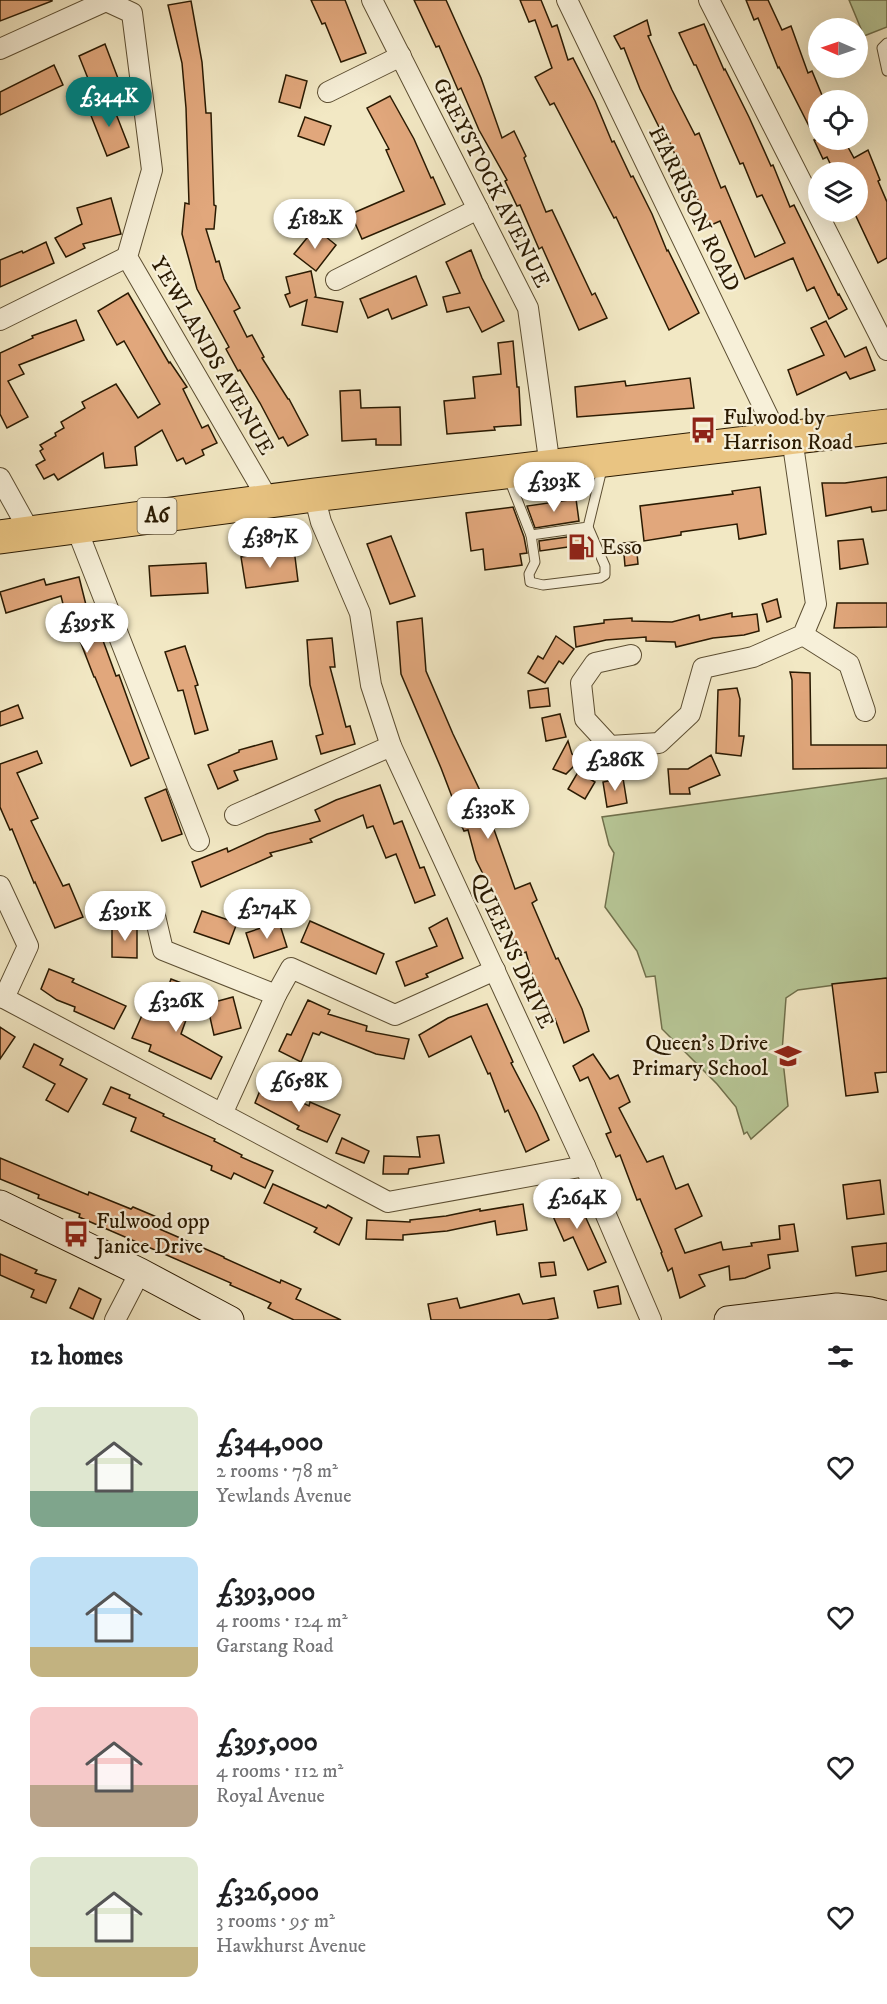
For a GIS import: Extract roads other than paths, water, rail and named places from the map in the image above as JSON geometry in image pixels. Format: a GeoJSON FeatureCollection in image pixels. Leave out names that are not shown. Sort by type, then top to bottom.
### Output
{"type":"FeatureCollection","features":[{"type":"Feature","properties":{"kind":"highway","name":"A6"},"geometry":{"type":"LineString","coordinates":[[16,535],[314,495],[887,426]]}},
{"type":"Feature","properties":{"kind":"street","name":"GREYSTOCK AVENUE"},"geometry":{"type":"LineString","coordinates":[[372,0],[528,308],[550,467]]}},
{"type":"Feature","properties":{"kind":"street","name":"HARRISON ROAD"},"geometry":{"type":"LineString","coordinates":[[567,0],[785,439],[816,604],[802,635]]}},
{"type":"Feature","properties":{"kind":"street"},"geometry":{"type":"LineString","coordinates":[[709,0],[887,350]]}},
{"type":"Feature","properties":{"kind":"street"},"geometry":{"type":"LineString","coordinates":[[0,49],[106,1]]}},
{"type":"Feature","properties":{"kind":"street","name":"YEWLANDS AVENUE"},"geometry":{"type":"LineString","coordinates":[[106,1],[132,13],[152,170],[127,257],[269,501]]}},
{"type":"Feature","properties":{"kind":"street"},"geometry":{"type":"LineString","coordinates":[[328,92],[400,56]]}},
{"type":"Feature","properties":{"kind":"street"},"geometry":{"type":"LineString","coordinates":[[336,280],[478,209]]}},
{"type":"Feature","properties":{"kind":"street"},"geometry":{"type":"LineString","coordinates":[[0,320],[127,257]]}},
{"type":"Feature","properties":{"kind":"street"},"geometry":{"type":"LineString","coordinates":[[0,478],[16,535]]}},
{"type":"Feature","properties":{"kind":"street","name":"QUEENS DRIVE"},"geometry":{"type":"LineString","coordinates":[[314,495],[321,522],[360,613],[370,685],[391,746],[585,1167],[651,1320]]}},
{"type":"Feature","properties":{"kind":"street"},"geometry":{"type":"LineString","coordinates":[[76,527],[199,841]]}},
{"type":"Feature","properties":{"kind":"street"},"geometry":{"type":"LineString","coordinates":[[631,655],[596,663],[581,683],[585,719],[610,746],[659,743],[690,714],[703,668],[753,657],[802,635],[849,664],[865,711]]}},
{"type":"Feature","properties":{"kind":"street"},"geometry":{"type":"LineString","coordinates":[[235,815],[391,746]]}},
{"type":"Feature","properties":{"kind":"street"},"geometry":{"type":"LineString","coordinates":[[0,886],[28,946],[2,997],[388,1202],[585,1167]]}},
{"type":"Feature","properties":{"kind":"street"},"geometry":{"type":"LineString","coordinates":[[155,916],[163,950],[276,995]]}},
{"type":"Feature","properties":{"kind":"street"},"geometry":{"type":"LineString","coordinates":[[222,1114],[276,995],[291,968],[395,1015],[495,970]]}},
{"type":"Feature","properties":{"kind":"street"},"geometry":{"type":"LineString","coordinates":[[0,1204],[140,1272],[230,1320]]}},
{"type":"Feature","properties":{"kind":"street"},"geometry":{"type":"LineString","coordinates":[[115,1320],[140,1272]]}},
{"type":"Feature","properties":{"kind":"street"},"geometry":{"type":"LineString","coordinates":[[728,1320],[837,1307],[887,1315]]}},
{"type":"Feature","properties":{"kind":"lane"},"geometry":{"type":"LineString","coordinates":[[887,43],[882,48],[887,71]]}},
{"type":"Feature","properties":{"kind":"lane"},"geometry":{"type":"LineString","coordinates":[[507,472],[531,535],[535,562],[529,574],[530,582],[543,585],[600,578],[605,575],[605,566],[588,527],[604,460]]}},
{"type":"Feature","properties":{"kind":"lane"},"geometry":{"type":"LineString","coordinates":[[531,535],[588,527]]}},
{"type":"Feature","properties":{"kind":"place","name":"Fulwood by Harrison Road"},"geometry":{"type":"Point","coordinates":[703,430]}},
{"type":"Feature","properties":{"kind":"place","name":"Esso"},"geometry":{"type":"Point","coordinates":[581,547]}},
{"type":"Feature","properties":{"kind":"place","name":"Queen's Drive Primary School"},"geometry":{"type":"Point","coordinates":[788,1056]}},
{"type":"Feature","properties":{"kind":"place","name":"Fulwood opp Janice Drive"},"geometry":{"type":"Point","coordinates":[76,1234]}}]}
